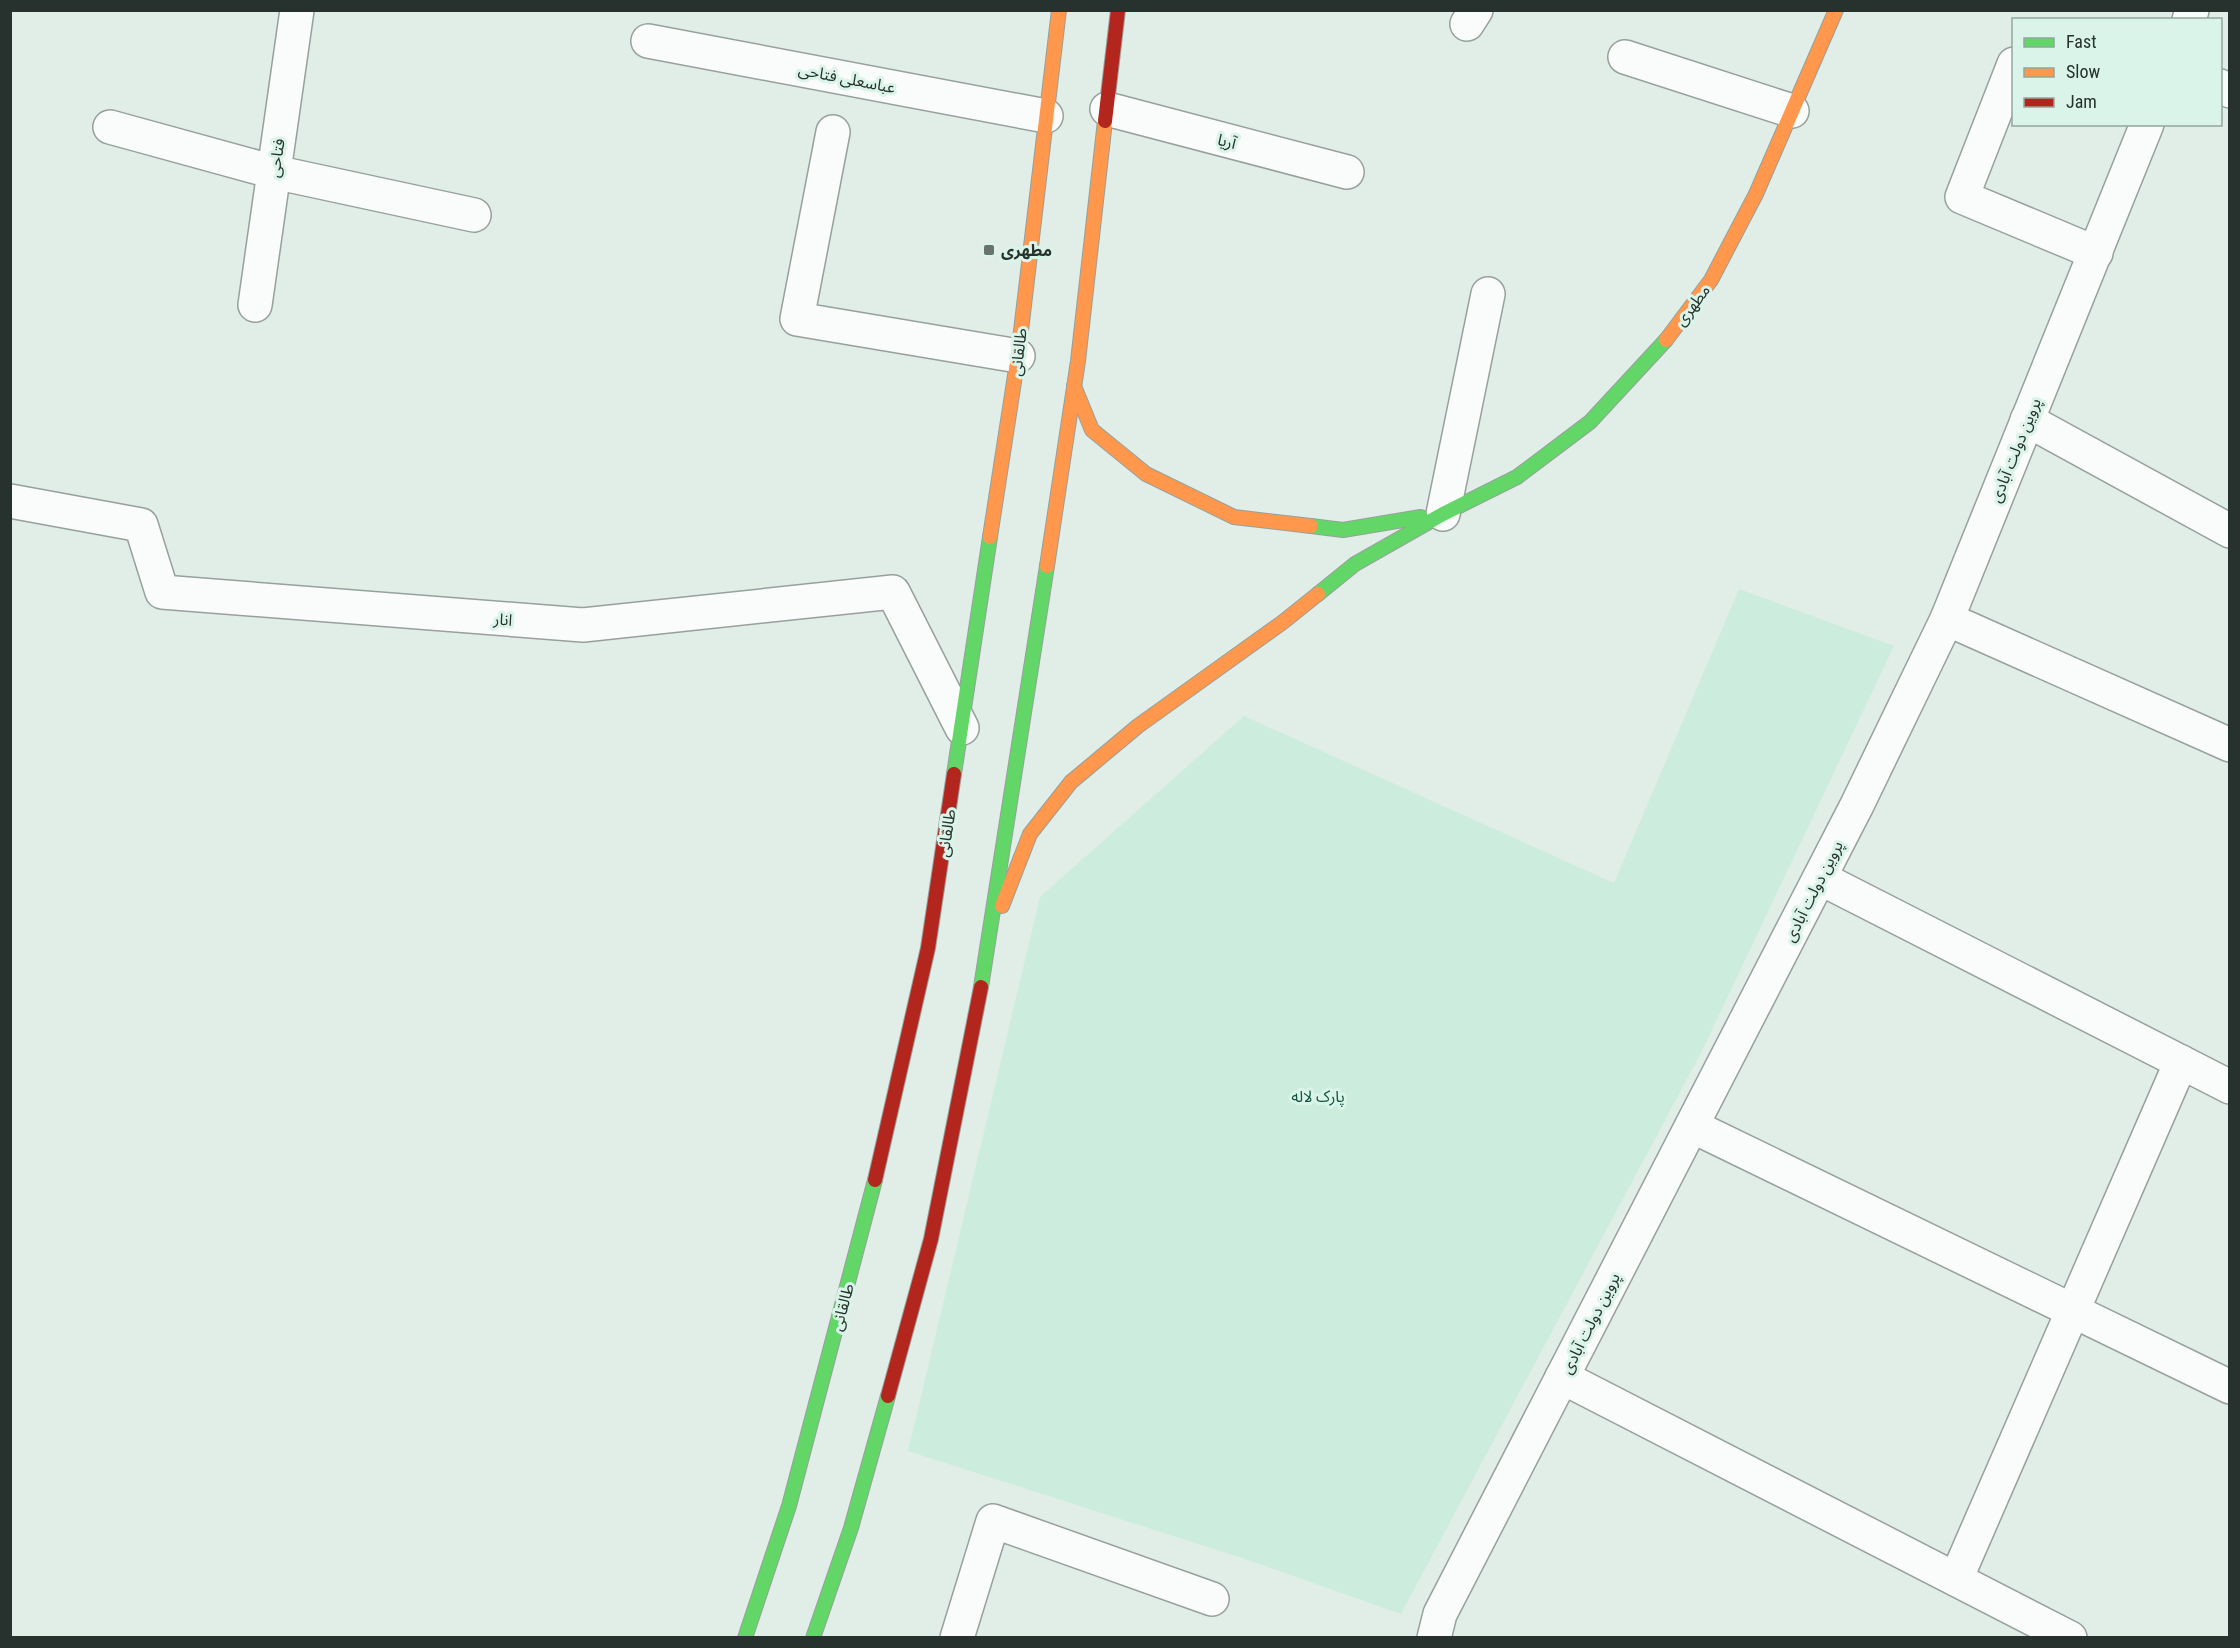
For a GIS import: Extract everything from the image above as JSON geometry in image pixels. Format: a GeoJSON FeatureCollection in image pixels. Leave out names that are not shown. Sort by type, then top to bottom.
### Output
{"type":"FeatureCollection","features":[{"type":"Feature","properties":{"kind":"main road","name":"طالقانی"},"geometry":{"type":"LineString","coordinates":[[745,1638],[789,1506],[863,1230],[928,948],[1018,356],[1059,10]]}},
{"type":"Feature","properties":{"kind":"main road"},"geometry":{"type":"LineString","coordinates":[[813,1638],[851,1528],[931,1239],[990,938],[1074,386],[1118,10]]}},
{"type":"Feature","properties":{"kind":"main road","name":"مطهری"},"geometry":{"type":"LineString","coordinates":[[1443,514],[1517,477],[1590,422],[1658,350],[1712,280],[1756,194],[1836,10]]}},
{"type":"Feature","properties":{"kind":"main road"},"geometry":{"type":"LineString","coordinates":[[1074,386],[1092,430],[1146,474],[1234,517],[1343,530],[1443,514]]}},
{"type":"Feature","properties":{"kind":"main road"},"geometry":{"type":"LineString","coordinates":[[990,938],[1030,834],[1071,782],[1138,726],[1283,622],[1355,564],[1443,514]]}},
{"type":"Feature","properties":{"kind":"street","name":"فتاحی"},"geometry":{"type":"LineString","coordinates":[[255,305],[297,10]]}},
{"type":"Feature","properties":{"kind":"street","name":"عباسعلی فتاحی"},"geometry":{"type":"LineString","coordinates":[[648,41],[1046,116]]}},
{"type":"Feature","properties":{"kind":"street"},"geometry":{"type":"LineString","coordinates":[[1625,57],[1792,111]]}},
{"type":"Feature","properties":{"kind":"street"},"geometry":{"type":"LineString","coordinates":[[2012,67],[1962,197],[2096,253]]}},
{"type":"Feature","properties":{"kind":"street","name":"آریا"},"geometry":{"type":"LineString","coordinates":[[1107,109],[1347,172]]}},
{"type":"Feature","properties":{"kind":"street","name":"پروین دولت آبادی"},"geometry":{"type":"LineString","coordinates":[[1434,1638],[1440,1614],[1820,878],[1947,619],[2146,126]]}},
{"type":"Feature","properties":{"kind":"street"},"geometry":{"type":"LineString","coordinates":[[110,127],[274,172],[474,215]]}},
{"type":"Feature","properties":{"kind":"street"},"geometry":{"type":"LineString","coordinates":[[833,132],[797,319],[1018,356]]}},
{"type":"Feature","properties":{"kind":"street"},"geometry":{"type":"LineString","coordinates":[[1443,514],[1488,294]]}},
{"type":"Feature","properties":{"kind":"street"},"geometry":{"type":"LineString","coordinates":[[2027,420],[2229,531]]}},
{"type":"Feature","properties":{"kind":"street","name":"انار"},"geometry":{"type":"LineString","coordinates":[[10,501],[141,525],[162,592],[582,625],[892,591],[962,728]]}},
{"type":"Feature","properties":{"kind":"street"},"geometry":{"type":"LineString","coordinates":[[1947,619],[2229,745]]}},
{"type":"Feature","properties":{"kind":"street"},"geometry":{"type":"LineString","coordinates":[[1820,878],[2229,1087]]}},
{"type":"Feature","properties":{"kind":"street"},"geometry":{"type":"LineString","coordinates":[[1956,1579],[2181,1062]]}},
{"type":"Feature","properties":{"kind":"street"},"geometry":{"type":"LineString","coordinates":[[1692,1126],[2229,1387]]}},
{"type":"Feature","properties":{"kind":"street"},"geometry":{"type":"LineString","coordinates":[[1562,1377],[2070,1638]]}},
{"type":"Feature","properties":{"kind":"street"},"geometry":{"type":"LineString","coordinates":[[957,1638],[993,1521],[1212,1599]]}},
{"type":"Feature","properties":{"kind":"green space","name":"پارک لاله"},"geometry":{"type":"Polygon","coordinates":[[[1739,589],[1894,646],[1702,1051],[1401,1614],[1242,1558],[908,1451],[1040,897],[1244,716],[1614,883],[1739,589]]]}},
{"type":"Feature","properties":{"kind":"traffic: fast"},"geometry":{"type":"LineString","coordinates":[[1318,594],[1355,564],[1443,514],[1517,477],[1590,422],[1666,340]]}},
{"type":"Feature","properties":{"kind":"traffic: fast"},"geometry":{"type":"LineString","coordinates":[[1311,526],[1343,530],[1421,517]]}},
{"type":"Feature","properties":{"kind":"traffic: fast"},"geometry":{"type":"LineString","coordinates":[[954,774],[990,537]]}},
{"type":"Feature","properties":{"kind":"traffic: fast"},"geometry":{"type":"LineString","coordinates":[[981,987],[1047,566]]}},
{"type":"Feature","properties":{"kind":"traffic: fast"},"geometry":{"type":"LineString","coordinates":[[745,1638],[789,1506],[875,1180]]}},
{"type":"Feature","properties":{"kind":"traffic: fast"},"geometry":{"type":"LineString","coordinates":[[813,1638],[851,1528],[888,1396]]}},
{"type":"Feature","properties":{"kind":"traffic: slow"},"geometry":{"type":"LineString","coordinates":[[990,537],[1018,356],[1059,10]]}},
{"type":"Feature","properties":{"kind":"traffic: slow"},"geometry":{"type":"LineString","coordinates":[[1666,340],[1711,280],[1756,194],[1836,10]]}},
{"type":"Feature","properties":{"kind":"traffic: slow"},"geometry":{"type":"LineString","coordinates":[[1047,566],[1078,361],[1105,121]]}},
{"type":"Feature","properties":{"kind":"traffic: slow"},"geometry":{"type":"LineString","coordinates":[[1074,386],[1092,430],[1146,474],[1234,517],[1311,526]]}},
{"type":"Feature","properties":{"kind":"traffic: slow"},"geometry":{"type":"LineString","coordinates":[[1002,906],[1030,834],[1071,782],[1138,726],[1283,622],[1318,594]]}},
{"type":"Feature","properties":{"kind":"traffic: jam"},"geometry":{"type":"LineString","coordinates":[[1105,121],[1118,10]]}},
{"type":"Feature","properties":{"kind":"traffic: jam"},"geometry":{"type":"LineString","coordinates":[[875,1180],[928,948],[954,774]]}},
{"type":"Feature","properties":{"kind":"traffic: jam"},"geometry":{"type":"LineString","coordinates":[[888,1396],[931,1239],[981,987]]}},
{"type":"Feature","properties":{"kind":"place","name":"مطهری"},"geometry":{"type":"Point","coordinates":[989,250]}}]}
